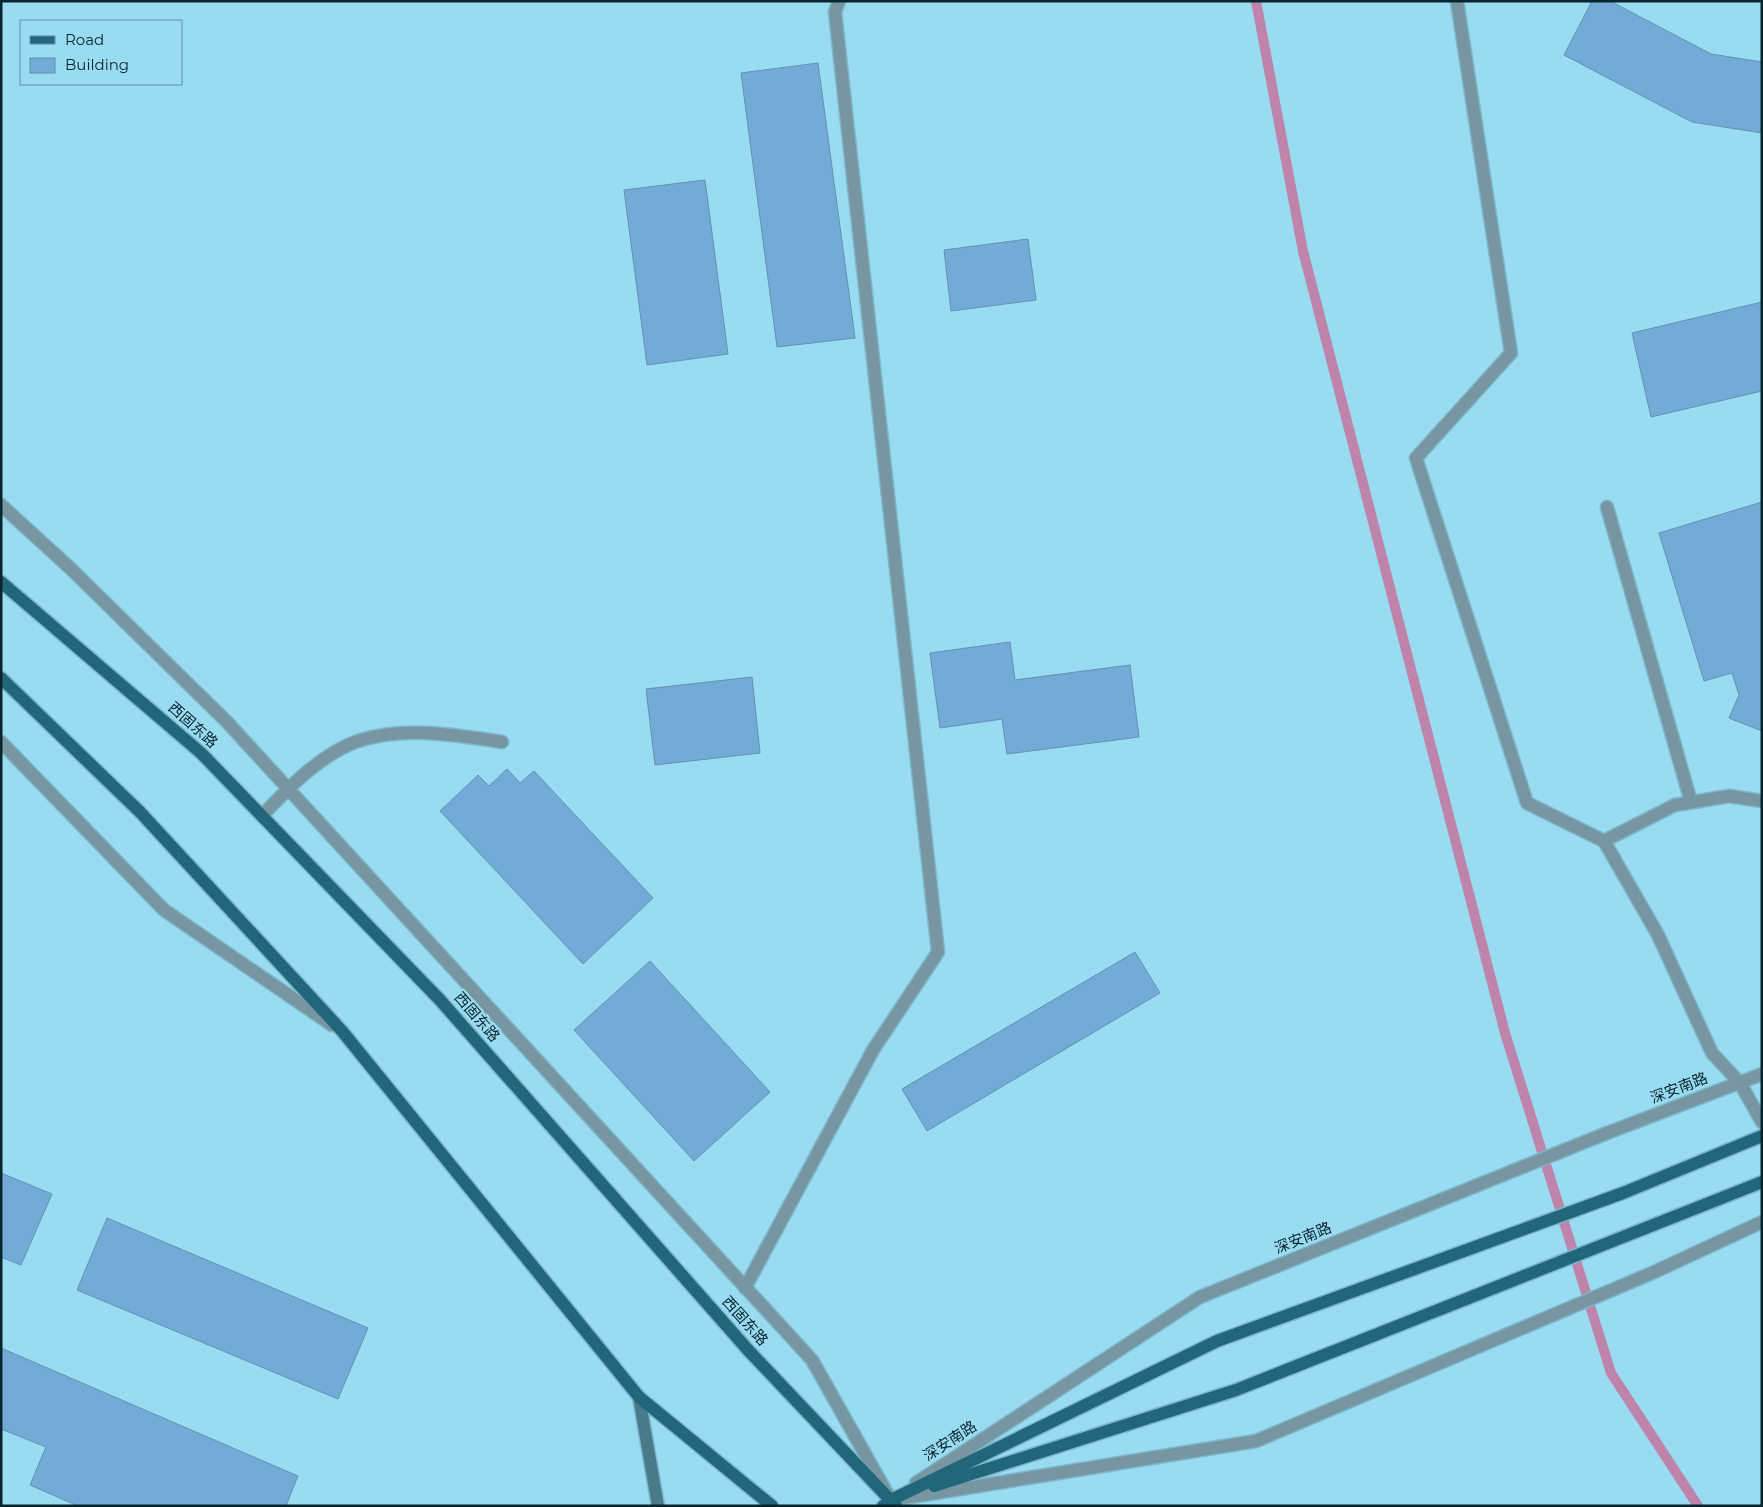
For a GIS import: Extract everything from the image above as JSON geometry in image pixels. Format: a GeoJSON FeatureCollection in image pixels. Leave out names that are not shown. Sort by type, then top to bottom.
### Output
{"type":"FeatureCollection","features":[{"type":"Feature","properties":{"kind":"main road","name":"西固东路"},"geometry":{"type":"LineString","coordinates":[[1,582],[201,753],[440,1000],[748,1350],[890,1504]]}},
{"type":"Feature","properties":{"kind":"main road"},"geometry":{"type":"LineString","coordinates":[[1,678],[140,812],[342,1031],[640,1397],[772,1506]]}},
{"type":"Feature","properties":{"kind":"main road","name":"深安南路"},"geometry":{"type":"LineString","coordinates":[[890,1504],[1217,1342],[1623,1193],[1762,1136]]}},
{"type":"Feature","properties":{"kind":"main road","name":"深安南路"},"geometry":{"type":"LineString","coordinates":[[890,1504],[1236,1390],[1762,1182]]}},
{"type":"Feature","properties":{"kind":"main road"},"geometry":{"type":"LineString","coordinates":[[640,1397],[658,1506]]}},
{"type":"Feature","properties":{"kind":"street"},"geometry":{"type":"LineString","coordinates":[[745,1288],[872,1050],[938,952],[835,12],[839,1]]}},
{"type":"Feature","properties":{"kind":"street"},"geometry":{"type":"LineString","coordinates":[[1457,1],[1511,353],[1416,458],[1527,803],[1604,841],[1658,935],[1712,1052],[1740,1083],[1762,1122]]}},
{"type":"Feature","properties":{"kind":"street"},"geometry":{"type":"LineString","coordinates":[[1,506],[70,568],[227,722],[812,1360],[890,1504],[1256,1441],[1652,1273],[1762,1222]]}},
{"type":"Feature","properties":{"kind":"street"},"geometry":{"type":"LineString","coordinates":[[1607,507],[1691,802]]}},
{"type":"Feature","properties":{"kind":"street"},"geometry":{"type":"LineString","coordinates":[[262,816],[288,788],[326,758],[357,742],[386,734],[449,734],[502,742]]}},
{"type":"Feature","properties":{"kind":"street"},"geometry":{"type":"LineString","coordinates":[[1,742],[164,910],[342,1031]]}},
{"type":"Feature","properties":{"kind":"street"},"geometry":{"type":"LineString","coordinates":[[1604,841],[1675,805],[1729,796],[1762,801]]}},
{"type":"Feature","properties":{"kind":"street","name":"深安南路"},"geometry":{"type":"LineString","coordinates":[[890,1504],[1200,1297],[1607,1133],[1762,1074]]}},
{"type":"Feature","properties":{"kind":"building"},"geometry":{"type":"Polygon","coordinates":[[[1592,1],[1610,1],[1711,54],[1762,62],[1762,133],[1692,122],[1564,55],[1592,1]]]}},
{"type":"Feature","properties":{"kind":"building"},"geometry":{"type":"Polygon","coordinates":[[[818,63],[855,338],[777,347],[741,73],[818,63]]]}},
{"type":"Feature","properties":{"kind":"building"},"geometry":{"type":"Polygon","coordinates":[[[705,180],[728,354],[647,365],[624,190],[705,180]]]}},
{"type":"Feature","properties":{"kind":"building"},"geometry":{"type":"Polygon","coordinates":[[[1028,239],[1036,300],[951,311],[944,250],[1028,239]]]}},
{"type":"Feature","properties":{"kind":"building"},"geometry":{"type":"Polygon","coordinates":[[[1762,302],[1762,391],[1651,417],[1632,333],[1762,302]]]}},
{"type":"Feature","properties":{"kind":"building"},"geometry":{"type":"Polygon","coordinates":[[[1762,502],[1762,731],[1729,718],[1739,695],[1732,673],[1704,681],[1659,533],[1762,502]]]}},
{"type":"Feature","properties":{"kind":"building"},"geometry":{"type":"Polygon","coordinates":[[[1010,642],[1015,680],[1130,665],[1139,737],[1007,754],[1002,719],[940,728],[930,653],[1010,642]]]}},
{"type":"Feature","properties":{"kind":"building"},"geometry":{"type":"Polygon","coordinates":[[[752,677],[760,753],[655,765],[646,689],[752,677]]]}},
{"type":"Feature","properties":{"kind":"building"},"geometry":{"type":"Polygon","coordinates":[[[507,769],[520,783],[534,771],[653,898],[583,964],[440,811],[478,775],[489,786],[507,769]]]}},
{"type":"Feature","properties":{"kind":"building"},"geometry":{"type":"Polygon","coordinates":[[[1135,952],[1160,993],[927,1131],[902,1089],[1135,952]]]}},
{"type":"Feature","properties":{"kind":"building"},"geometry":{"type":"Polygon","coordinates":[[[650,961],[770,1092],[694,1161],[574,1030],[650,961]]]}},
{"type":"Feature","properties":{"kind":"building"},"geometry":{"type":"Polygon","coordinates":[[[1,1173],[52,1194],[21,1265],[1,1257],[1,1173]]]}},
{"type":"Feature","properties":{"kind":"building"},"geometry":{"type":"Polygon","coordinates":[[[107,1218],[368,1328],[338,1399],[77,1290],[107,1218]]]}},
{"type":"Feature","properties":{"kind":"building"},"geometry":{"type":"Polygon","coordinates":[[[1,1348],[298,1476],[286,1506],[78,1506],[30,1485],[46,1447],[1,1429],[1,1348]]]}},
{"type":"Feature","properties":{"kind":"waterway"},"geometry":{"type":"LineString","coordinates":[[1256,1],[1303,251],[1505,1033],[1611,1373],[1698,1506]]}}]}
